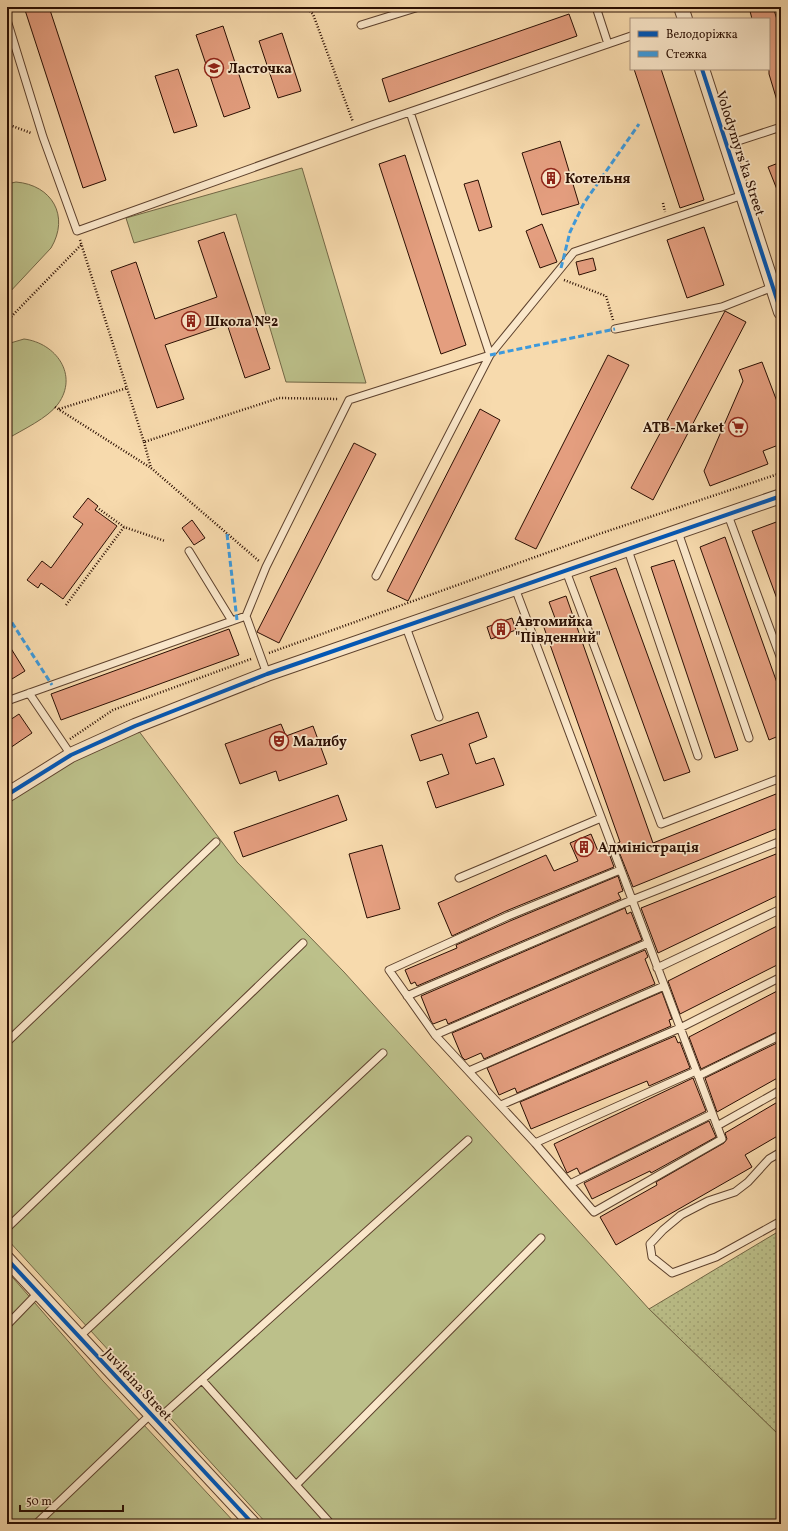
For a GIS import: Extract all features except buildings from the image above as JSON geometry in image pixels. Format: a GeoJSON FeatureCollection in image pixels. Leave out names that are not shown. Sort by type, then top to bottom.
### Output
{"type":"FeatureCollection","features":[{"type":"Feature","properties":{"kind":"street","name":"Volodymyrs'ka Street"},"geometry":{"type":"LineString","coordinates":[[702,70],[781,312]]}},
{"type":"Feature","properties":{"kind":"street"},"geometry":{"type":"LineString","coordinates":[[7,795],[67,749],[136,726],[267,674],[781,496]]}},
{"type":"Feature","properties":{"kind":"street","name":"Juvileina Street"},"geometry":{"type":"LineString","coordinates":[[7,1259],[253,1524]]}},
{"type":"Feature","properties":{"kind":"lane"},"geometry":{"type":"LineString","coordinates":[[360,25],[419,7]]}},
{"type":"Feature","properties":{"kind":"lane"},"geometry":{"type":"LineString","coordinates":[[596,7],[608,44]]}},
{"type":"Feature","properties":{"kind":"lane"},"geometry":{"type":"LineString","coordinates":[[7,20],[43,137],[77,231],[356,130],[630,36]]}},
{"type":"Feature","properties":{"kind":"lane"},"geometry":{"type":"LineString","coordinates":[[410,112],[490,355]]}},
{"type":"Feature","properties":{"kind":"lane"},"geometry":{"type":"LineString","coordinates":[[726,145],[781,127]]}},
{"type":"Feature","properties":{"kind":"lane"},"geometry":{"type":"LineString","coordinates":[[376,576],[490,355],[574,252],[743,195]]}},
{"type":"Feature","properties":{"kind":"lane"},"geometry":{"type":"LineString","coordinates":[[615,329],[722,307],[773,287]]}},
{"type":"Feature","properties":{"kind":"lane"},"geometry":{"type":"LineString","coordinates":[[267,674],[246,616],[266,567],[349,400],[490,355]]}},
{"type":"Feature","properties":{"kind":"lane"},"geometry":{"type":"LineString","coordinates":[[728,515],[781,659]]}},
{"type":"Feature","properties":{"kind":"lane"},"geometry":{"type":"LineString","coordinates":[[678,532],[749,738]]}},
{"type":"Feature","properties":{"kind":"lane"},"geometry":{"type":"LineString","coordinates":[[628,550],[698,756]]}},
{"type":"Feature","properties":{"kind":"lane"},"geometry":{"type":"LineString","coordinates":[[189,551],[232,621]]}},
{"type":"Feature","properties":{"kind":"lane"},"geometry":{"type":"LineString","coordinates":[[566,571],[661,824],[781,778]]}},
{"type":"Feature","properties":{"kind":"lane"},"geometry":{"type":"LineString","coordinates":[[515,588],[722,1139],[594,1212],[501,1105],[435,1035],[389,970],[508,916],[620,870]]}},
{"type":"Feature","properties":{"kind":"lane"},"geometry":{"type":"LineString","coordinates":[[7,701],[246,616]]}},
{"type":"Feature","properties":{"kind":"lane"},"geometry":{"type":"LineString","coordinates":[[406,627],[439,717]]}},
{"type":"Feature","properties":{"kind":"lane"},"geometry":{"type":"LineString","coordinates":[[29,693],[67,749]]}},
{"type":"Feature","properties":{"kind":"lane"},"geometry":{"type":"LineString","coordinates":[[459,878],[601,818]]}},
{"type":"Feature","properties":{"kind":"lane"},"geometry":{"type":"LineString","coordinates":[[407,996],[632,900],[781,841]]}},
{"type":"Feature","properties":{"kind":"lane"},"geometry":{"type":"LineString","coordinates":[[7,1042],[216,842]]}},
{"type":"Feature","properties":{"kind":"lane"},"geometry":{"type":"LineString","coordinates":[[658,968],[781,909]]}},
{"type":"Feature","properties":{"kind":"lane"},"geometry":{"type":"LineString","coordinates":[[7,1228],[302,943]]}},
{"type":"Feature","properties":{"kind":"lane"},"geometry":{"type":"LineString","coordinates":[[435,1035],[648,943]]}},
{"type":"Feature","properties":{"kind":"lane"},"geometry":{"type":"LineString","coordinates":[[501,1105],[680,1028],[781,977]]}},
{"type":"Feature","properties":{"kind":"lane"},"geometry":{"type":"LineString","coordinates":[[469,1071],[664,986]]}},
{"type":"Feature","properties":{"kind":"lane"},"geometry":{"type":"LineString","coordinates":[[535,1143],[781,1035]]}},
{"type":"Feature","properties":{"kind":"lane"},"geometry":{"type":"LineString","coordinates":[[79,1337],[383,1053]]}},
{"type":"Feature","properties":{"kind":"lane"},"geometry":{"type":"LineString","coordinates":[[716,1126],[781,1090]]}},
{"type":"Feature","properties":{"kind":"lane"},"geometry":{"type":"LineString","coordinates":[[570,1184],[712,1114]]}},
{"type":"Feature","properties":{"kind":"lane"},"geometry":{"type":"LineString","coordinates":[[36,1524],[154,1417],[202,1380],[468,1140]]}},
{"type":"Feature","properties":{"kind":"lane"},"geometry":{"type":"LineString","coordinates":[[781,1152],[769,1159],[748,1182],[736,1192],[708,1201],[681,1215],[650,1244],[652,1257],[672,1273],[716,1257],[781,1221]]}},
{"type":"Feature","properties":{"kind":"lane"},"geometry":{"type":"LineString","coordinates":[[297,1484],[541,1238]]}},
{"type":"Feature","properties":{"kind":"lane"},"geometry":{"type":"LineString","coordinates":[[7,1325],[38,1293]]}},
{"type":"Feature","properties":{"kind":"lane"},"geometry":{"type":"LineString","coordinates":[[202,1380],[297,1484],[331,1524]]}},
{"type":"Feature","properties":{"kind":"path"},"geometry":{"type":"LineString","coordinates":[[305,7],[313,14],[356,130]]}},
{"type":"Feature","properties":{"kind":"path"},"geometry":{"type":"LineString","coordinates":[[7,124],[43,137]]}},
{"type":"Feature","properties":{"kind":"path"},"geometry":{"type":"LineString","coordinates":[[77,231],[151,468]]}},
{"type":"Feature","properties":{"kind":"path"},"geometry":{"type":"LineString","coordinates":[[7,321],[81,245]]}},
{"type":"Feature","properties":{"kind":"path"},"geometry":{"type":"LineString","coordinates":[[554,276],[606,296],[615,329]]}},
{"type":"Feature","properties":{"kind":"path"},"geometry":{"type":"LineString","coordinates":[[59,409],[127,388]]}},
{"type":"Feature","properties":{"kind":"path"},"geometry":{"type":"LineString","coordinates":[[144,442],[279,398],[349,400]]}},
{"type":"Feature","properties":{"kind":"path"},"geometry":{"type":"LineString","coordinates":[[55,407],[151,468],[266,567]]}},
{"type":"Feature","properties":{"kind":"path"},"geometry":{"type":"LineString","coordinates":[[67,749],[113,710],[599,534],[781,473]]}},
{"type":"Feature","properties":{"kind":"path"},"geometry":{"type":"LineString","coordinates":[[99,509],[124,527],[165,541]]}},
{"type":"Feature","properties":{"kind":"path"},"geometry":{"type":"LineString","coordinates":[[66,605],[124,527]]}},
{"type":"Feature","properties":{"kind":"green space"},"geometry":{"type":"Polygon","coordinates":[[[302,168],[366,383],[286,382],[236,214],[134,243],[126,218],[302,168]]]}},
{"type":"Feature","properties":{"kind":"green space"},"geometry":{"type":"Polygon","coordinates":[[[16,182],[29,184],[48,196],[54,204],[58,214],[59,225],[51,248],[7,295],[7,184],[16,182]]]}},
{"type":"Feature","properties":{"kind":"green space"},"geometry":{"type":"Polygon","coordinates":[[[24,339],[36,342],[46,347],[54,354],[61,362],[65,372],[66,382],[64,393],[54,409],[7,439],[7,344],[24,339]]]}},
{"type":"Feature","properties":{"kind":"green space"},"geometry":{"type":"Polygon","coordinates":[[[135,726],[237,862],[344,972],[649,1309],[781,1437],[781,1524],[267,1524],[7,1239],[7,795],[135,726]]]}},
{"type":"Feature","properties":{"kind":"green space"},"geometry":{"type":"Polygon","coordinates":[[[781,1230],[781,1437],[649,1309],[781,1230]]]}},
{"type":"Feature","properties":{"kind":"green space"},"geometry":{"type":"Polygon","coordinates":[[[7,1271],[103,1381],[236,1524],[7,1524],[7,1271]]]}},
{"type":"Feature","properties":{"kind":"marked path"},"geometry":{"type":"LineString","coordinates":[[561,268],[570,232],[584,203],[639,124]]}},
{"type":"Feature","properties":{"kind":"marked path"},"geometry":{"type":"LineString","coordinates":[[490,355],[615,329]]}},
{"type":"Feature","properties":{"kind":"marked path"},"geometry":{"type":"LineString","coordinates":[[227,534],[237,620]]}},
{"type":"Feature","properties":{"kind":"marked path"},"geometry":{"type":"LineString","coordinates":[[7,615],[52,685]]}},
{"type":"Feature","properties":{"kind":"cycle path"},"geometry":{"type":"LineString","coordinates":[[702,70],[781,312]]}},
{"type":"Feature","properties":{"kind":"cycle path"},"geometry":{"type":"LineString","coordinates":[[7,795],[71,755],[135,726],[267,674],[781,496]]}},
{"type":"Feature","properties":{"kind":"cycle path"},"geometry":{"type":"LineString","coordinates":[[7,1259],[253,1524]]}},
{"type":"Feature","properties":{"kind":"place","name":"Ласточка"},"geometry":{"type":"Point","coordinates":[214,68]}},
{"type":"Feature","properties":{"kind":"place","name":"Котельня"},"geometry":{"type":"Point","coordinates":[551,178]}},
{"type":"Feature","properties":{"kind":"place","name":"Школа №2"},"geometry":{"type":"Point","coordinates":[191,321]}},
{"type":"Feature","properties":{"kind":"place","name":"ATB-Market"},"geometry":{"type":"Point","coordinates":[738,427]}},
{"type":"Feature","properties":{"kind":"place","name":"Автомийка \"Південний\""},"geometry":{"type":"Point","coordinates":[501,629]}},
{"type":"Feature","properties":{"kind":"place","name":"Малибу"},"geometry":{"type":"Point","coordinates":[279,741]}},
{"type":"Feature","properties":{"kind":"place","name":"Адміністрація"},"geometry":{"type":"Point","coordinates":[584,847]}}]}
